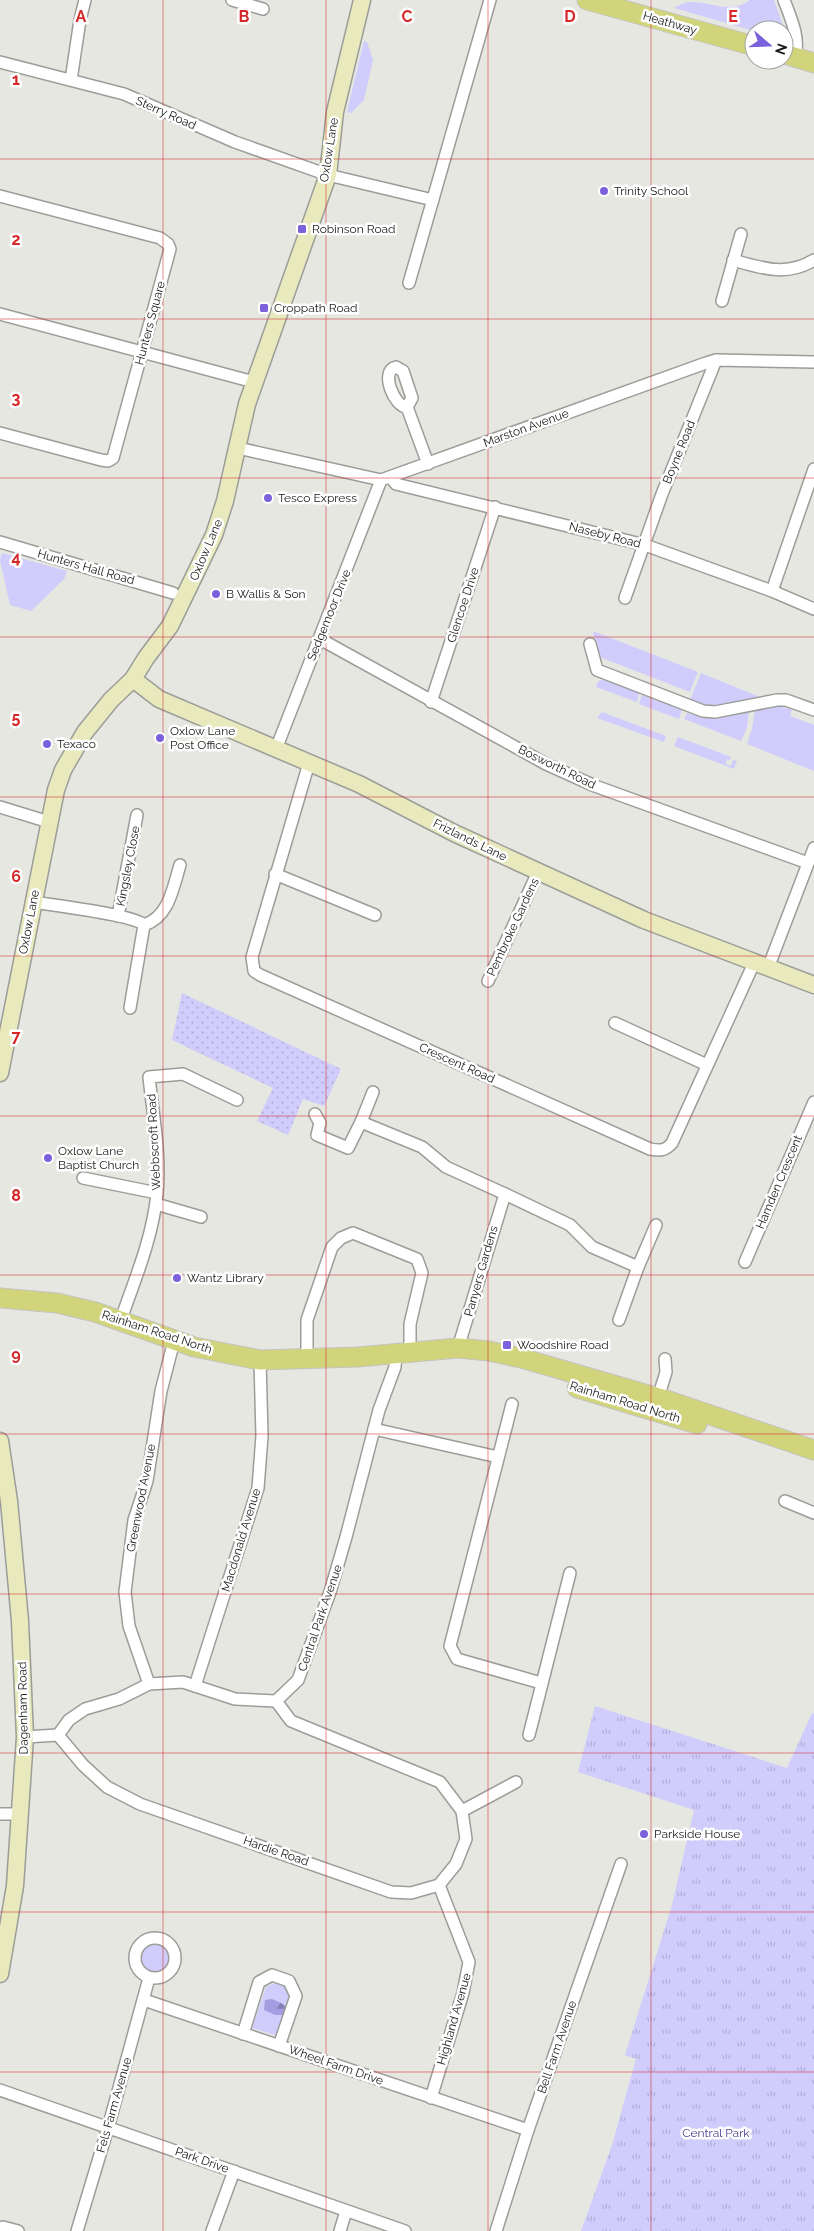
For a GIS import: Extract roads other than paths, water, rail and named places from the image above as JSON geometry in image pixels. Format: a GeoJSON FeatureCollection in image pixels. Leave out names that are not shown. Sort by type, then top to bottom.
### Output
{"type":"FeatureCollection","features":[{"type":"Feature","properties":{"kind":"main road","name":"Heathway"},"geometry":{"type":"LineString","coordinates":[[587,0],[744,43]]}},
{"type":"Feature","properties":{"kind":"main road"},"geometry":{"type":"LineString","coordinates":[[794,57],[814,63]]}},
{"type":"Feature","properties":{"kind":"main road","name":"Rainham Road North"},"geometry":{"type":"LineString","coordinates":[[0,1298],[58,1303],[95,1312],[174,1341],[260,1360],[307,1359],[458,1348],[521,1358],[658,1398],[814,1450]]}},
{"type":"Feature","properties":{"kind":"main road","name":"Rainham Road North"},"geometry":{"type":"LineString","coordinates":[[434,1351],[513,1369],[814,1460]]}},
{"type":"Feature","properties":{"kind":"street"},"geometry":{"type":"LineString","coordinates":[[71,80],[85,0]]}},
{"type":"Feature","properties":{"kind":"street"},"geometry":{"type":"LineString","coordinates":[[232,0],[263,9]]}},
{"type":"Feature","properties":{"kind":"street","name":"Oxlow Lane"},"geometry":{"type":"LineString","coordinates":[[0,1073],[56,790],[72,752],[98,715],[133,679],[170,626],[214,535],[238,448],[246,404],[328,175],[335,112],[362,0]]}},
{"type":"Feature","properties":{"kind":"street"},"geometry":{"type":"LineString","coordinates":[[409,282],[490,0]]}},
{"type":"Feature","properties":{"kind":"street"},"geometry":{"type":"LineString","coordinates":[[784,0],[791,20]]}},
{"type":"Feature","properties":{"kind":"street"},"geometry":{"type":"LineString","coordinates":[[794,30],[798,47],[794,52]]}},
{"type":"Feature","properties":{"kind":"street","name":"Sterry Road"},"geometry":{"type":"LineString","coordinates":[[0,62],[124,94],[235,142],[328,175]]}},
{"type":"Feature","properties":{"kind":"street"},"geometry":{"type":"LineString","coordinates":[[328,175],[433,200]]}},
{"type":"Feature","properties":{"kind":"street","name":"Hunters Square"},"geometry":{"type":"LineString","coordinates":[[0,196],[160,238],[168,244],[168,256],[113,458],[108,461],[101,460],[0,433]]}},
{"type":"Feature","properties":{"kind":"street"},"geometry":{"type":"LineString","coordinates":[[722,301],[741,234]]}},
{"type":"Feature","properties":{"kind":"street"},"geometry":{"type":"LineString","coordinates":[[733,260],[771,270],[803,267],[814,260]]}},
{"type":"Feature","properties":{"kind":"street"},"geometry":{"type":"LineString","coordinates":[[0,314],[254,382]]}},
{"type":"Feature","properties":{"kind":"street","name":"Marston Avenue"},"geometry":{"type":"LineString","coordinates":[[386,479],[716,360],[814,362]]}},
{"type":"Feature","properties":{"kind":"street","name":"Boyne Road"},"geometry":{"type":"LineString","coordinates":[[625,598],[662,494],[716,360]]}},
{"type":"Feature","properties":{"kind":"street"},"geometry":{"type":"LineString","coordinates":[[408,407],[428,464]]}},
{"type":"Feature","properties":{"kind":"street"},"geometry":{"type":"LineString","coordinates":[[238,448],[386,479]]}},
{"type":"Feature","properties":{"kind":"street"},"geometry":{"type":"LineString","coordinates":[[772,591],[814,469]]}},
{"type":"Feature","properties":{"kind":"street","name":"Naseby Road"},"geometry":{"type":"LineString","coordinates":[[386,479],[396,484],[645,545],[772,591],[814,609]]}},
{"type":"Feature","properties":{"kind":"street","name":"Sedgemoor Drive"},"geometry":{"type":"LineString","coordinates":[[276,749],[386,479]]}},
{"type":"Feature","properties":{"kind":"street","name":"Glencoe Drive"},"geometry":{"type":"LineString","coordinates":[[430,702],[496,507]]}},
{"type":"Feature","properties":{"kind":"street","name":"Hunters Hall Road"},"geometry":{"type":"LineString","coordinates":[[0,542],[173,592]]}},
{"type":"Feature","properties":{"kind":"street","name":"Bosworth Road"},"geometry":{"type":"LineString","coordinates":[[320,639],[430,702],[546,764],[596,786],[808,863]]}},
{"type":"Feature","properties":{"kind":"street"},"geometry":{"type":"LineString","coordinates":[[590,644],[596,670],[703,711],[716,712],[777,700],[786,700],[814,710]]}},
{"type":"Feature","properties":{"kind":"street","name":"Frizlands Lane"},"geometry":{"type":"LineString","coordinates":[[133,679],[159,699],[359,784],[454,833],[653,924],[761,966],[814,984]]}},
{"type":"Feature","properties":{"kind":"street","name":"Crescent Road"},"geometry":{"type":"LineString","coordinates":[[309,762],[252,957],[254,971],[650,1149],[662,1151],[667,1149],[672,1143],[707,1065],[761,966],[802,879],[814,848]]}},
{"type":"Feature","properties":{"kind":"street"},"geometry":{"type":"LineString","coordinates":[[0,807],[49,822]]}},
{"type":"Feature","properties":{"kind":"street","name":"Kingsley Close"},"geometry":{"type":"LineString","coordinates":[[118,916],[138,815]]}},
{"type":"Feature","properties":{"kind":"street"},"geometry":{"type":"LineString","coordinates":[[144,925],[160,917],[170,900],[180,865]]}},
{"type":"Feature","properties":{"kind":"street","name":"Pembroke Gardens"},"geometry":{"type":"LineString","coordinates":[[488,981],[538,872]]}},
{"type":"Feature","properties":{"kind":"street"},"geometry":{"type":"LineString","coordinates":[[275,874],[375,915]]}},
{"type":"Feature","properties":{"kind":"street"},"geometry":{"type":"LineString","coordinates":[[802,879],[814,883]]}},
{"type":"Feature","properties":{"kind":"street"},"geometry":{"type":"LineString","coordinates":[[33,902],[118,916],[141,922],[144,925]]}},
{"type":"Feature","properties":{"kind":"street"},"geometry":{"type":"LineString","coordinates":[[130,1008],[144,925]]}},
{"type":"Feature","properties":{"kind":"street"},"geometry":{"type":"LineString","coordinates":[[615,1023],[707,1065]]}},
{"type":"Feature","properties":{"kind":"street","name":"Webbscroft Road"},"geometry":{"type":"LineString","coordinates":[[120,1322],[141,1269],[156,1199],[158,1166],[149,1077],[183,1074],[237,1100]]}},
{"type":"Feature","properties":{"kind":"street"},"geometry":{"type":"LineString","coordinates":[[315,1114],[320,1122],[317,1135],[348,1148],[374,1092]]}},
{"type":"Feature","properties":{"kind":"street","name":"Hamden Crescent"},"geometry":{"type":"LineString","coordinates":[[745,1262],[814,1102]]}},
{"type":"Feature","properties":{"kind":"street"},"geometry":{"type":"LineString","coordinates":[[361,1122],[422,1147],[446,1167],[570,1226],[592,1247],[638,1267]]}},
{"type":"Feature","properties":{"kind":"street"},"geometry":{"type":"LineString","coordinates":[[83,1178],[156,1199],[201,1217]]}},
{"type":"Feature","properties":{"kind":"street","name":"Panyers Gardens"},"geometry":{"type":"LineString","coordinates":[[458,1348],[506,1194]]}},
{"type":"Feature","properties":{"kind":"street"},"geometry":{"type":"LineString","coordinates":[[619,1320],[638,1267],[656,1225]]}},
{"type":"Feature","properties":{"kind":"street","name":"Central Park Avenue"},"geometry":{"type":"LineString","coordinates":[[276,1701],[298,1680],[346,1537],[374,1429],[403,1353],[422,1272],[416,1259],[354,1233],[341,1238],[332,1247],[307,1320],[307,1359]]}},
{"type":"Feature","properties":{"kind":"street","name":"Greenwood Avenue"},"geometry":{"type":"LineString","coordinates":[[149,1684],[129,1626],[125,1592],[134,1520],[147,1481],[161,1391],[174,1341]]}},
{"type":"Feature","properties":{"kind":"street"},"geometry":{"type":"LineString","coordinates":[[658,1398],[666,1372],[665,1359]]}},
{"type":"Feature","properties":{"kind":"street","name":"Macdonald Avenue"},"geometry":{"type":"LineString","coordinates":[[195,1686],[258,1488],[262,1436],[260,1360]]}},
{"type":"Feature","properties":{"kind":"street"},"geometry":{"type":"LineString","coordinates":[[512,1404],[450,1646],[458,1659],[541,1683]]}},
{"type":"Feature","properties":{"kind":"street"},"geometry":{"type":"LineString","coordinates":[[374,1429],[498,1457]]}},
{"type":"Feature","properties":{"kind":"street","name":"Dagenham Road"},"geometry":{"type":"LineString","coordinates":[[0,1441],[9,1501],[20,1621],[26,1737],[15,1886],[0,1974]]}},
{"type":"Feature","properties":{"kind":"street"},"geometry":{"type":"LineString","coordinates":[[785,1501],[814,1513]]}},
{"type":"Feature","properties":{"kind":"street"},"geometry":{"type":"LineString","coordinates":[[528,1735],[570,1573]]}},
{"type":"Feature","properties":{"kind":"street"},"geometry":{"type":"LineString","coordinates":[[26,1737],[58,1734],[69,1720],[85,1709],[119,1699],[149,1684],[184,1682],[234,1699],[276,1701],[291,1721],[440,1782],[462,1811],[466,1839],[456,1864],[439,1885]]}},
{"type":"Feature","properties":{"kind":"street","name":"Hardie Road"},"geometry":{"type":"LineString","coordinates":[[58,1734],[83,1765],[107,1787],[140,1804],[391,1892],[411,1893],[439,1885]]}},
{"type":"Feature","properties":{"kind":"street"},"geometry":{"type":"LineString","coordinates":[[462,1811],[516,1782]]}},
{"type":"Feature","properties":{"kind":"street"},"geometry":{"type":"LineString","coordinates":[[0,1814],[20,1814]]}},
{"type":"Feature","properties":{"kind":"street","name":"Bell Farm Avenue"},"geometry":{"type":"LineString","coordinates":[[496,2231],[528,2130],[621,1864]]}},
{"type":"Feature","properties":{"kind":"street","name":"Highland Avenue"},"geometry":{"type":"LineString","coordinates":[[431,2098],[463,1993],[470,1962],[439,1885]]}},
{"type":"Feature","properties":{"kind":"street"},"geometry":{"type":"LineString","coordinates":[[243,2034],[259,1982],[272,1975],[289,1981],[296,1996],[279,2046]]}},
{"type":"Feature","properties":{"kind":"street","name":"Fels Farm Avenue"},"geometry":{"type":"LineString","coordinates":[[77,2231],[108,2128],[149,1978]]}},
{"type":"Feature","properties":{"kind":"street","name":"Wheel Farm Drive"},"geometry":{"type":"LineString","coordinates":[[144,2000],[528,2130]]}},
{"type":"Feature","properties":{"kind":"street","name":"Park Drive"},"geometry":{"type":"LineString","coordinates":[[0,2090],[405,2231]]}},
{"type":"Feature","properties":{"kind":"street"},"geometry":{"type":"LineString","coordinates":[[212,2231],[234,2171]]}},
{"type":"Feature","properties":{"kind":"street"},"geometry":{"type":"LineString","coordinates":[[340,2231],[346,2211]]}},
{"type":"Feature","properties":{"kind":"street"},"geometry":{"type":"LineString","coordinates":[[3,2227],[18,2231]]}},
{"type":"Feature","properties":{"kind":"place","name":"Trinity School"},"geometry":{"type":"Point","coordinates":[604,191]}},
{"type":"Feature","properties":{"kind":"place","name":"Robinson Road"},"geometry":{"type":"Point","coordinates":[302,229]}},
{"type":"Feature","properties":{"kind":"place","name":"Croppath Road"},"geometry":{"type":"Point","coordinates":[264,308]}},
{"type":"Feature","properties":{"kind":"place","name":"Tesco Express"},"geometry":{"type":"Point","coordinates":[268,498]}},
{"type":"Feature","properties":{"kind":"place","name":"B Wallis & Son"},"geometry":{"type":"Point","coordinates":[216,594]}},
{"type":"Feature","properties":{"kind":"place","name":"Oxlow Lane Post Office"},"geometry":{"type":"Point","coordinates":[160,738]}},
{"type":"Feature","properties":{"kind":"place","name":"Texaco"},"geometry":{"type":"Point","coordinates":[47,744]}},
{"type":"Feature","properties":{"kind":"place","name":"Oxlow Lane Baptist Church"},"geometry":{"type":"Point","coordinates":[48,1158]}},
{"type":"Feature","properties":{"kind":"place","name":"Wantz Library"},"geometry":{"type":"Point","coordinates":[177,1278]}},
{"type":"Feature","properties":{"kind":"place","name":"Woodshire Road"},"geometry":{"type":"Point","coordinates":[507,1345]}},
{"type":"Feature","properties":{"kind":"place","name":"Parkside House"},"geometry":{"type":"Point","coordinates":[644,1834]}},
{"type":"Feature","properties":{"kind":"park label","name":"Central Park"},"geometry":{"type":"Point","coordinates":[716,2133]}}]}
